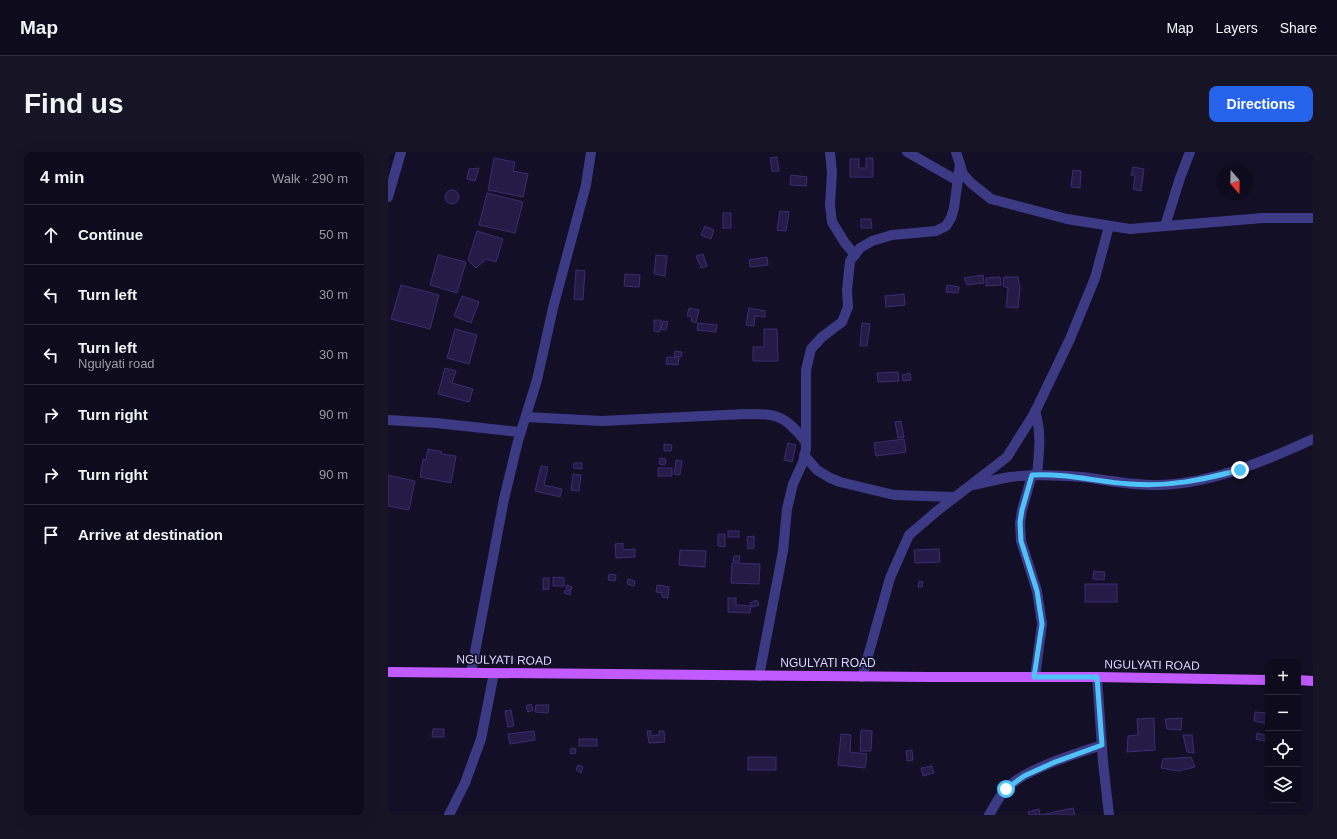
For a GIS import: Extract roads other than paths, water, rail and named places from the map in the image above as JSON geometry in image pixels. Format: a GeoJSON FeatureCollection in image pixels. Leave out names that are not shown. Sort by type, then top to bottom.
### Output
{"type":"FeatureCollection","features":[{"type":"Feature","properties":{"kind":"main road","name":"NGULYATI ROAD"},"geometry":{"type":"LineString","coordinates":[[388,672],[862,677],[1097,677],[1265,680]]}},
{"type":"Feature","properties":{"kind":"main road"},"geometry":{"type":"LineString","coordinates":[[1301,680],[1313,681]]}},
{"type":"Feature","properties":{"kind":"street"},"geometry":{"type":"LineString","coordinates":[[388,198],[401,152]]}},
{"type":"Feature","properties":{"kind":"street"},"geometry":{"type":"LineString","coordinates":[[471,673],[504,498],[520,432],[537,380],[557,293],[586,185],[591,152]]}},
{"type":"Feature","properties":{"kind":"street"},"geometry":{"type":"LineString","coordinates":[[830,152],[832,172],[830,205],[832,222],[855,255]]}},
{"type":"Feature","properties":{"kind":"street"},"geometry":{"type":"LineString","coordinates":[[907,152],[958,181]]}},
{"type":"Feature","properties":{"kind":"street"},"geometry":{"type":"LineString","coordinates":[[956,152],[963,174],[971,183],[991,199],[1067,219],[1130,229],[1263,218],[1313,218]]}},
{"type":"Feature","properties":{"kind":"street"},"geometry":{"type":"LineString","coordinates":[[1165,226],[1190,152]]}},
{"type":"Feature","properties":{"kind":"street"},"geometry":{"type":"LineString","coordinates":[[759,676],[783,551],[787,509],[794,484],[803,462],[806,442],[806,370],[811,349],[822,337],[842,322],[848,307],[850,261],[860,248],[879,239],[902,234],[936,231],[946,226],[951,218],[954,208],[960,164]]}},
{"type":"Feature","properties":{"kind":"street"},"geometry":{"type":"LineString","coordinates":[[862,677],[890,578],[909,535],[1007,457],[1035,411],[1070,339],[1095,278],[1110,226]]}},
{"type":"Feature","properties":{"kind":"street"},"geometry":{"type":"LineString","coordinates":[[1034,677],[1042,624],[1037,591],[1021,541],[1020,522],[1022,510],[1035,475],[1041,441],[1039,424],[1035,411]]}},
{"type":"Feature","properties":{"kind":"street"},"geometry":{"type":"LineString","coordinates":[[526,417],[602,421],[766,414],[781,417],[794,427],[806,442]]}},
{"type":"Feature","properties":{"kind":"street"},"geometry":{"type":"LineString","coordinates":[[388,420],[436,422],[520,432]]}},
{"type":"Feature","properties":{"kind":"street"},"geometry":{"type":"LineString","coordinates":[[970,486],[1009,477],[1035,475],[1083,477],[1129,484],[1160,485],[1197,481],[1240,470],[1313,439]]}},
{"type":"Feature","properties":{"kind":"street"},"geometry":{"type":"LineString","coordinates":[[804,455],[817,470],[840,482],[894,495],[955,498]]}},
{"type":"Feature","properties":{"kind":"street"},"geometry":{"type":"LineString","coordinates":[[449,815],[465,783],[481,739],[494,673]]}},
{"type":"Feature","properties":{"kind":"street"},"geometry":{"type":"LineString","coordinates":[[1097,677],[1102,745],[1110,815]]}},
{"type":"Feature","properties":{"kind":"street"},"geometry":{"type":"LineString","coordinates":[[989,815],[1006,789],[1024,776],[1055,762],[1102,745]]}}]}
